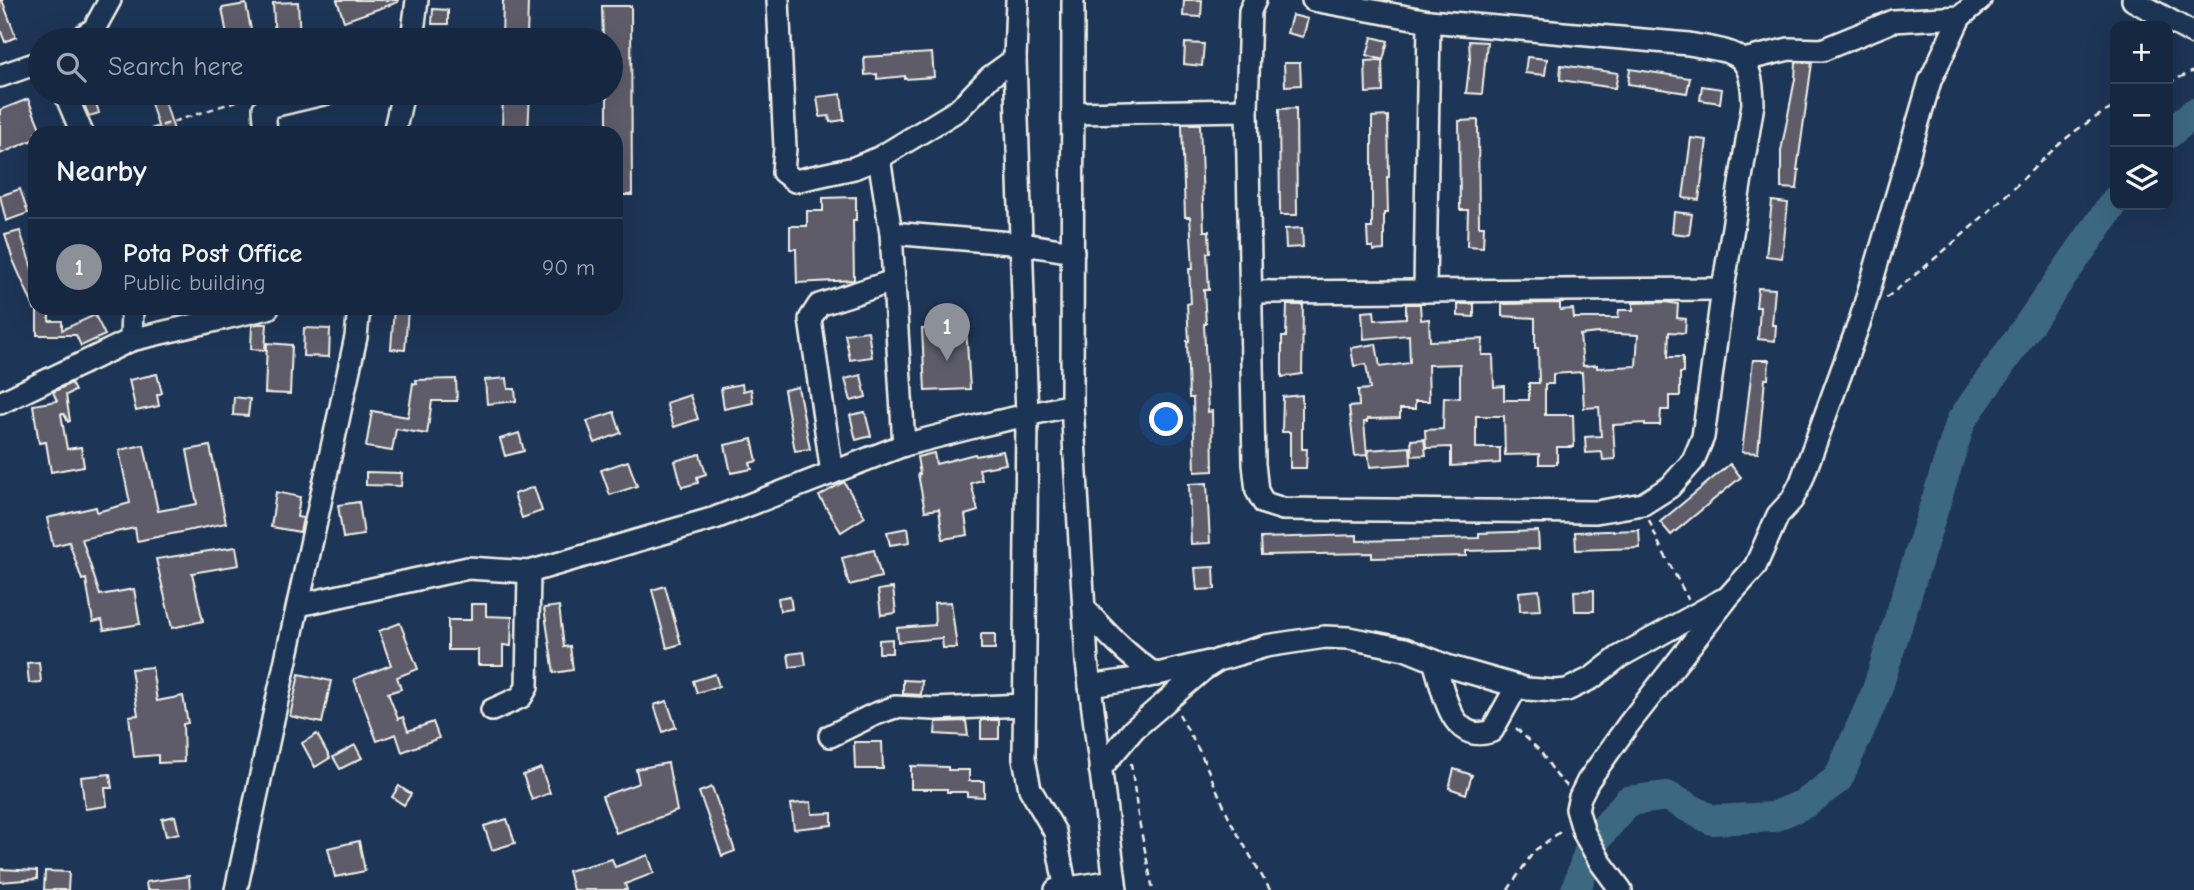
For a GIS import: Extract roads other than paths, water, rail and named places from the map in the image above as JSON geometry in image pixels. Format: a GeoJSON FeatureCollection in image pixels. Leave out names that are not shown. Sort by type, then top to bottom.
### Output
{"type":"FeatureCollection","features":[{"type":"Feature","properties":{"kind":"street"},"geometry":{"type":"LineString","coordinates":[[95,28],[110,0]]}},
{"type":"Feature","properties":{"kind":"street"},"geometry":{"type":"LineString","coordinates":[[414,28],[417,0]]}},
{"type":"Feature","properties":{"kind":"street"},"geometry":{"type":"LineString","coordinates":[[778,0],[785,148],[783,172],[794,181],[854,168],[879,158],[958,110],[990,77],[1015,59]]}},
{"type":"Feature","properties":{"kind":"street"},"geometry":{"type":"LineString","coordinates":[[1017,0],[1015,59],[1027,416],[1025,771],[1038,806],[1055,832],[1066,890]]}},
{"type":"Feature","properties":{"kind":"street"},"geometry":{"type":"LineString","coordinates":[[1056,890],[1115,886],[1090,686],[1072,405],[1073,0]]}},
{"type":"Feature","properties":{"kind":"street"},"geometry":{"type":"LineString","coordinates":[[1255,0],[1250,11],[1247,110],[1254,464],[1256,491],[1264,503],[1283,509],[1582,512],[1643,504],[1670,486],[1693,461],[1703,437],[1723,289],[1753,104],[1753,81],[1744,60],[1727,51],[1689,44],[1429,21],[1313,0]]}},
{"type":"Feature","properties":{"kind":"street"},"geometry":{"type":"LineString","coordinates":[[1621,890],[1591,845],[1579,819],[1577,809],[1588,781],[1755,567],[1778,515],[1792,500],[1861,317],[1930,81],[1961,18],[1980,0]]}},
{"type":"Feature","properties":{"kind":"street"},"geometry":{"type":"LineString","coordinates":[[2133,0],[2194,34]]}},
{"type":"Feature","properties":{"kind":"street"},"geometry":{"type":"LineString","coordinates":[[1744,60],[1789,49],[1822,50],[1893,21],[1961,18]]}},
{"type":"Feature","properties":{"kind":"street"},"geometry":{"type":"LineString","coordinates":[[1425,291],[1429,21]]}},
{"type":"Feature","properties":{"kind":"street"},"geometry":{"type":"LineString","coordinates":[[1,71],[28,65]]}},
{"type":"Feature","properties":{"kind":"street"},"geometry":{"type":"LineString","coordinates":[[70,105],[79,126]]}},
{"type":"Feature","properties":{"kind":"street"},"geometry":{"type":"LineString","coordinates":[[265,126],[264,108],[277,105]]}},
{"type":"Feature","properties":{"kind":"street"},"geometry":{"type":"LineString","coordinates":[[396,126],[400,105]]}},
{"type":"Feature","properties":{"kind":"street"},"geometry":{"type":"LineString","coordinates":[[1073,113],[1247,110]]}},
{"type":"Feature","properties":{"kind":"street"},"geometry":{"type":"LineString","coordinates":[[879,158],[891,233],[904,445]]}},
{"type":"Feature","properties":{"kind":"street"},"geometry":{"type":"LineString","coordinates":[[891,233],[1023,244],[1073,252]]}},
{"type":"Feature","properties":{"kind":"street"},"geometry":{"type":"LineString","coordinates":[[832,473],[810,319],[819,305],[893,281]]}},
{"type":"Feature","properties":{"kind":"street"},"geometry":{"type":"LineString","coordinates":[[1252,292],[1723,289]]}},
{"type":"Feature","properties":{"kind":"street"},"geometry":{"type":"LineString","coordinates":[[131,340],[132,315]]}},
{"type":"Feature","properties":{"kind":"street"},"geometry":{"type":"LineString","coordinates":[[0,403],[131,340],[238,315]]}},
{"type":"Feature","properties":{"kind":"street"},"geometry":{"type":"LineString","coordinates":[[236,890],[356,337],[358,315]]}},
{"type":"Feature","properties":{"kind":"street"},"geometry":{"type":"LineString","coordinates":[[299,605],[468,568],[529,572],[715,518],[904,445],[1072,405]]}},
{"type":"Feature","properties":{"kind":"street"},"geometry":{"type":"LineString","coordinates":[[492,710],[521,697],[527,687],[529,572]]}},
{"type":"Feature","properties":{"kind":"street"},"geometry":{"type":"LineString","coordinates":[[1090,686],[1156,675],[1266,646],[1325,638],[1405,649],[1434,661],[1517,686],[1567,690],[1592,678],[1619,657],[1730,596]]}},
{"type":"Feature","properties":{"kind":"street"},"geometry":{"type":"LineString","coordinates":[[1084,607],[1102,630],[1132,659],[1156,675]]}},
{"type":"Feature","properties":{"kind":"street"},"geometry":{"type":"LineString","coordinates":[[1100,769],[1128,736],[1204,669],[1218,660]]}},
{"type":"Feature","properties":{"kind":"street"},"geometry":{"type":"LineString","coordinates":[[1434,661],[1453,717],[1461,729],[1469,733],[1480,735],[1492,731],[1517,686]]}},
{"type":"Feature","properties":{"kind":"street"},"geometry":{"type":"LineString","coordinates":[[830,736],[895,707],[934,709],[1024,705]]}},
{"type":"Feature","properties":{"kind":"waterway"},"geometry":{"type":"LineString","coordinates":[[2173,130],[2194,113]]}},
{"type":"Feature","properties":{"kind":"waterway"},"geometry":{"type":"LineString","coordinates":[[1576,890],[1591,845],[1628,801],[1667,796],[1712,820],[1773,817],[1806,803],[1838,779],[1876,693],[1961,421],[2110,208]]}},
{"type":"Feature","properties":{"kind":"place","name":"Pota Post Office"},"geometry":{"type":"Point","coordinates":[947,361]}}]}
